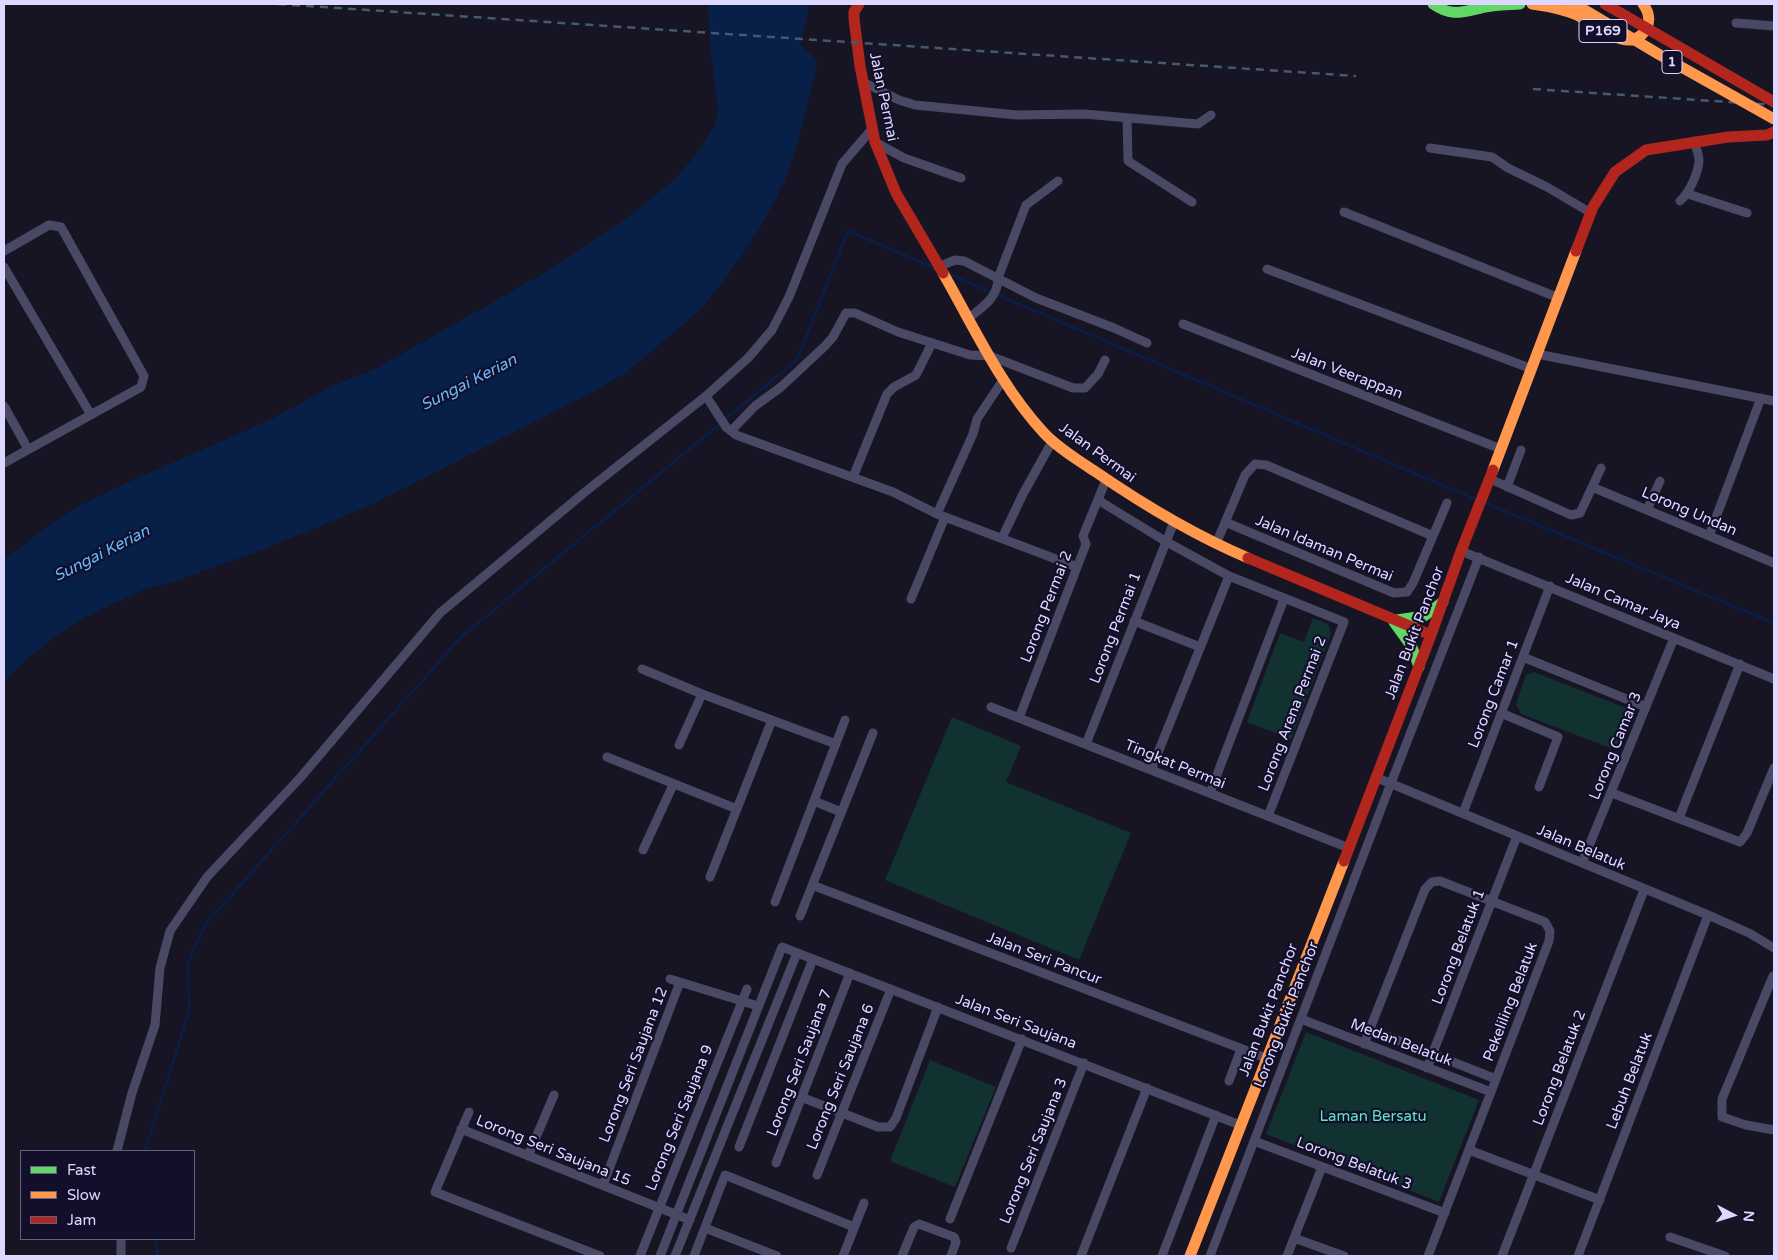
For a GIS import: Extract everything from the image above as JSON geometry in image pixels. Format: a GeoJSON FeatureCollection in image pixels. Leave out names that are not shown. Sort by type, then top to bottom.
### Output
{"type":"FeatureCollection","features":[{"type":"Feature","properties":{"kind":"main road","name":"Jalan Permai"},"geometry":{"type":"LineString","coordinates":[[859,4],[854,12],[854,19],[872,129],[875,142],[896,193],[1003,380],[1045,434],[1136,500],[1216,544],[1431,635]]}},
{"type":"Feature","properties":{"kind":"main road"},"geometry":{"type":"LineString","coordinates":[[1434,4],[1449,13],[1468,13],[1481,8]]}},
{"type":"Feature","properties":{"kind":"main road"},"geometry":{"type":"LineString","coordinates":[[1462,4],[1472,8],[1520,4]]}},
{"type":"Feature","properties":{"kind":"main road","name":"P169"},"geometry":{"type":"LineString","coordinates":[[1532,4],[1552,7],[1584,18],[1609,35],[1626,41],[1633,41],[1641,36],[1647,27],[1649,14],[1643,4]]}},
{"type":"Feature","properties":{"kind":"main road","name":"1"},"geometry":{"type":"LineString","coordinates":[[1571,4],[1583,9],[1660,55],[1774,118]]}},
{"type":"Feature","properties":{"kind":"main road","name":"1"},"geometry":{"type":"LineString","coordinates":[[1605,4],[1774,102]]}},
{"type":"Feature","properties":{"kind":"main road","name":"Jalan Bukit Panchor"},"geometry":{"type":"LineString","coordinates":[[1190,1256],[1419,667],[1461,551],[1591,213],[1615,172],[1646,150],[1694,141],[1772,135]]}},
{"type":"Feature","properties":{"kind":"main road"},"geometry":{"type":"LineString","coordinates":[[1419,667],[1412,647],[1393,620],[1424,616],[1443,602]]}},
{"type":"Feature","properties":{"kind":"street"},"geometry":{"type":"LineString","coordinates":[[1736,23],[1774,26]]}},
{"type":"Feature","properties":{"kind":"street"},"geometry":{"type":"LineString","coordinates":[[863,82],[900,100],[916,105],[1017,115],[1084,114],[1198,124],[1212,114]]}},
{"type":"Feature","properties":{"kind":"street"},"geometry":{"type":"LineString","coordinates":[[1127,118],[1128,161],[1192,202]]}},
{"type":"Feature","properties":{"kind":"street"},"geometry":{"type":"LineString","coordinates":[[117,1150],[132,1093],[155,1025],[160,968],[170,931],[207,877],[300,778],[440,613],[585,492],[707,400],[748,358],[772,330],[789,297],[842,164],[872,129]]}},
{"type":"Feature","properties":{"kind":"street"},"geometry":{"type":"LineString","coordinates":[[1680,201],[1688,194],[1699,162],[1698,151],[1694,141]]}},
{"type":"Feature","properties":{"kind":"street"},"geometry":{"type":"LineString","coordinates":[[875,142],[904,158],[961,178]]}},
{"type":"Feature","properties":{"kind":"street"},"geometry":{"type":"LineString","coordinates":[[1430,148],[1492,156],[1508,168],[1547,186],[1591,213]]}},
{"type":"Feature","properties":{"kind":"street"},"geometry":{"type":"LineString","coordinates":[[969,318],[992,298],[998,290],[998,278],[1026,205],[1058,181]]}},
{"type":"Feature","properties":{"kind":"street"},"geometry":{"type":"LineString","coordinates":[[1688,194],[1747,214]]}},
{"type":"Feature","properties":{"kind":"street"},"geometry":{"type":"LineString","coordinates":[[1344,212],[1559,298]]}},
{"type":"Feature","properties":{"kind":"street"},"geometry":{"type":"LineString","coordinates":[[4,251],[49,225],[61,228],[144,376],[142,387],[4,463]]}},
{"type":"Feature","properties":{"kind":"street"},"geometry":{"type":"LineString","coordinates":[[938,267],[954,260],[964,261],[1036,298],[1114,328],[1147,343]]}},
{"type":"Feature","properties":{"kind":"street"},"geometry":{"type":"LineString","coordinates":[[4,267],[90,415]]}},
{"type":"Feature","properties":{"kind":"street"},"geometry":{"type":"LineString","coordinates":[[1267,269],[1532,369]]}},
{"type":"Feature","properties":{"kind":"street"},"geometry":{"type":"LineString","coordinates":[[728,429],[781,387],[825,346],[833,337],[846,313],[855,314],[898,332],[932,343],[970,354],[990,356],[1073,388],[1085,388],[1098,374],[1105,360]]}},
{"type":"Feature","properties":{"kind":"street","name":"Jalan Veerappan"},"geometry":{"type":"LineString","coordinates":[[1183,324],[1501,449]]}},
{"type":"Feature","properties":{"kind":"street"},"geometry":{"type":"LineString","coordinates":[[853,477],[887,394],[894,387],[916,375],[932,343]]}},
{"type":"Feature","properties":{"kind":"street"},"geometry":{"type":"LineString","coordinates":[[1537,354],[1774,401]]}},
{"type":"Feature","properties":{"kind":"street"},"geometry":{"type":"LineString","coordinates":[[911,599],[977,419],[1003,380]]}},
{"type":"Feature","properties":{"kind":"street"},"geometry":{"type":"LineString","coordinates":[[1709,536],[1762,398]]}},
{"type":"Feature","properties":{"kind":"street"},"geometry":{"type":"LineString","coordinates":[[707,400],[728,429],[736,436],[893,492],[941,516],[1077,567]]}},
{"type":"Feature","properties":{"kind":"street"},"geometry":{"type":"LineString","coordinates":[[4,406],[28,450]]}},
{"type":"Feature","properties":{"kind":"street"},"geometry":{"type":"LineString","coordinates":[[1002,538],[1023,494],[1053,440]]}},
{"type":"Feature","properties":{"kind":"street"},"geometry":{"type":"LineString","coordinates":[[1507,487],[1521,450]]}},
{"type":"Feature","properties":{"kind":"street"},"geometry":{"type":"LineString","coordinates":[[1216,544],[1246,475],[1254,464],[1266,465],[1432,536]]}},
{"type":"Feature","properties":{"kind":"street"},"geometry":{"type":"LineString","coordinates":[[1490,479],[1571,514],[1580,514],[1600,468]]}},
{"type":"Feature","properties":{"kind":"street","name":"Lorong Permai 2"},"geometry":{"type":"LineString","coordinates":[[1019,718],[1086,544],[1083,536],[1106,480]]}},
{"type":"Feature","properties":{"kind":"street"},"geometry":{"type":"LineString","coordinates":[[1647,510],[1660,481]]}},
{"type":"Feature","properties":{"kind":"street","name":"Lorong Undan"},"geometry":{"type":"LineString","coordinates":[[1592,487],[1774,561]]}},
{"type":"Feature","properties":{"kind":"street"},"geometry":{"type":"LineString","coordinates":[[1098,500],[1165,541],[1228,576],[1284,599],[1210,793]]}},
{"type":"Feature","properties":{"kind":"street","name":"Jalan Idaman Permai"},"geometry":{"type":"LineString","coordinates":[[1225,522],[1394,592],[1407,592],[1447,503]]}},
{"type":"Feature","properties":{"kind":"street","name":"Lorong Permai 1"},"geometry":{"type":"LineString","coordinates":[[1086,744],[1174,522]]}},
{"type":"Feature","properties":{"kind":"street","name":"Jalan Camar Jaya"},"geometry":{"type":"LineString","coordinates":[[1461,551],[1774,679]]}},
{"type":"Feature","properties":{"kind":"street"},"geometry":{"type":"LineString","coordinates":[[1391,783],[1479,557]]}},
{"type":"Feature","properties":{"kind":"street"},"geometry":{"type":"LineString","coordinates":[[1151,770],[1228,576]]}},
{"type":"Feature","properties":{"kind":"street","name":"Lorong Camar 1"},"geometry":{"type":"LineString","coordinates":[[1463,813],[1550,586]]}},
{"type":"Feature","properties":{"kind":"street","name":"Lorong Arena Permai 2"},"geometry":{"type":"LineString","coordinates":[[1268,816],[1344,622],[1284,599]]}},
{"type":"Feature","properties":{"kind":"street"},"geometry":{"type":"LineString","coordinates":[[1134,621],[1200,646]]}},
{"type":"Feature","properties":{"kind":"street","name":"Lorong Camar 3"},"geometry":{"type":"LineString","coordinates":[[1582,863],[1674,638]]}},
{"type":"Feature","properties":{"kind":"street"},"geometry":{"type":"LineString","coordinates":[[1523,657],[1646,707]]}},
{"type":"Feature","properties":{"kind":"street"},"geometry":{"type":"LineString","coordinates":[[1678,818],[1740,664]]}},
{"type":"Feature","properties":{"kind":"street"},"geometry":{"type":"LineString","coordinates":[[642,669],[702,694],[836,744]]}},
{"type":"Feature","properties":{"kind":"street"},"geometry":{"type":"LineString","coordinates":[[679,745],[702,694]]}},
{"type":"Feature","properties":{"kind":"street","name":"Tingkat Permai"},"geometry":{"type":"LineString","coordinates":[[991,707],[1349,848]]}},
{"type":"Feature","properties":{"kind":"street"},"geometry":{"type":"LineString","coordinates":[[1501,713],[1558,737],[1540,787]]}},
{"type":"Feature","properties":{"kind":"street"},"geometry":{"type":"LineString","coordinates":[[710,877],[772,720]]}},
{"type":"Feature","properties":{"kind":"street"},"geometry":{"type":"LineString","coordinates":[[776,902],[845,720]]}},
{"type":"Feature","properties":{"kind":"street"},"geometry":{"type":"LineString","coordinates":[[800,916],[873,733]]}},
{"type":"Feature","properties":{"kind":"street"},"geometry":{"type":"LineString","coordinates":[[607,757],[737,810]]}},
{"type":"Feature","properties":{"kind":"street"},"geometry":{"type":"LineString","coordinates":[[1612,793],[1740,842],[1748,833],[1774,768]]}},
{"type":"Feature","properties":{"kind":"street","name":"Jalan Belatuk"},"geometry":{"type":"LineString","coordinates":[[1375,777],[1708,915],[1749,933],[1774,948]]}},
{"type":"Feature","properties":{"kind":"street","name":"Lorong Bukit Panchor"},"geometry":{"type":"LineString","coordinates":[[1210,1256],[1391,783]]}},
{"type":"Feature","properties":{"kind":"street"},"geometry":{"type":"LineString","coordinates":[[643,850],[673,785]]}},
{"type":"Feature","properties":{"kind":"street"},"geometry":{"type":"LineString","coordinates":[[814,801],[841,812]]}},
{"type":"Feature","properties":{"kind":"street","name":"Lorong Belatuk 1"},"geometry":{"type":"LineString","coordinates":[[1427,1068],[1517,836]]}},
{"type":"Feature","properties":{"kind":"street","name":"Pekeliling Belatuk"},"geometry":{"type":"LineString","coordinates":[[1364,1044],[1425,889],[1432,882],[1440,881],[1545,922],[1550,931],[1549,941],[1428,1256]]}},
{"type":"Feature","properties":{"kind":"street","name":"Jalan Seri Pancur"},"geometry":{"type":"LineString","coordinates":[[812,885],[1266,1058]]}},
{"type":"Feature","properties":{"kind":"street","name":"Lorong Belatuk 2"},"geometry":{"type":"LineString","coordinates":[[1502,1256],[1644,890]]}},
{"type":"Feature","properties":{"kind":"street","name":"Lebuh Belatuk"},"geometry":{"type":"LineString","coordinates":[[1578,1256],[1708,915]]}},
{"type":"Feature","properties":{"kind":"street","name":"Jalan Seri Saujana"},"geometry":{"type":"LineString","coordinates":[[758,1006],[782,947],[1240,1125]]}},
{"type":"Feature","properties":{"kind":"street"},"geometry":{"type":"LineString","coordinates":[[674,1256],[797,953]]}},
{"type":"Feature","properties":{"kind":"street"},"geometry":{"type":"LineString","coordinates":[[739,1147],[813,959]]}},
{"type":"Feature","properties":{"kind":"street","name":"Lorong Seri Saujana 7"},"geometry":{"type":"LineString","coordinates":[[776,1163],[850,973]]}},
{"type":"Feature","properties":{"kind":"street"},"geometry":{"type":"LineString","coordinates":[[1772,976],[1722,1098],[1722,1118],[1774,1130]]}},
{"type":"Feature","properties":{"kind":"street"},"geometry":{"type":"LineString","coordinates":[[660,1256],[758,1006],[670,979]]}},
{"type":"Feature","properties":{"kind":"street","name":"Lorong Seri Saujana 12"},"geometry":{"type":"LineString","coordinates":[[603,1185],[680,982]]}},
{"type":"Feature","properties":{"kind":"street","name":"Lorong Seri Saujana 9"},"geometry":{"type":"LineString","coordinates":[[640,1256],[747,989]]}},
{"type":"Feature","properties":{"kind":"street","name":"Lorong Seri Saujana 6"},"geometry":{"type":"LineString","coordinates":[[817,1175],[890,989]]}},
{"type":"Feature","properties":{"kind":"street"},"geometry":{"type":"LineString","coordinates":[[801,1097],[878,1127],[890,1127],[896,1118],[938,1007]]}},
{"type":"Feature","properties":{"kind":"street","name":"Medan Belatuk"},"geometry":{"type":"LineString","coordinates":[[1300,1019],[1491,1092]]}},
{"type":"Feature","properties":{"kind":"street","name":"Medan Belatuk"},"geometry":{"type":"LineString","coordinates":[[1369,1029],[1496,1079]]}},
{"type":"Feature","properties":{"kind":"street"},"geometry":{"type":"LineString","coordinates":[[950,1219],[1022,1039]]}},
{"type":"Feature","properties":{"kind":"street"},"geometry":{"type":"LineString","coordinates":[[1229,1081],[1241,1049]]}},
{"type":"Feature","properties":{"kind":"street","name":"Lorong Seri Saujana 3"},"geometry":{"type":"LineString","coordinates":[[1010,1248],[1084,1063]]}},
{"type":"Feature","properties":{"kind":"street"},"geometry":{"type":"LineString","coordinates":[[1081,1256],[1147,1088]]}},
{"type":"Feature","properties":{"kind":"street"},"geometry":{"type":"LineString","coordinates":[[528,1156],[554,1096]]}},
{"type":"Feature","properties":{"kind":"street"},"geometry":{"type":"LineString","coordinates":[[469,1112],[434,1192],[600,1256]]}},
{"type":"Feature","properties":{"kind":"street"},"geometry":{"type":"LineString","coordinates":[[1162,1256],[1216,1115]]}},
{"type":"Feature","properties":{"kind":"street","name":"Lorong Seri Saujana 15"},"geometry":{"type":"LineString","coordinates":[[461,1129],[690,1220]]}},
{"type":"Feature","properties":{"kind":"street","name":"Lorong Belatuk 3"},"geometry":{"type":"LineString","coordinates":[[1254,1141],[1444,1213]]}},
{"type":"Feature","properties":{"kind":"street"},"geometry":{"type":"LineString","coordinates":[[1469,1150],[1600,1200]]}},
{"type":"Feature","properties":{"kind":"street"},"geometry":{"type":"LineString","coordinates":[[1287,1256],[1322,1167]]}},
{"type":"Feature","properties":{"kind":"street"},"geometry":{"type":"LineString","coordinates":[[694,1256],[725,1175],[854,1227]]}},
{"type":"Feature","properties":{"kind":"street"},"geometry":{"type":"LineString","coordinates":[[843,1256],[864,1203]]}},
{"type":"Feature","properties":{"kind":"street"},"geometry":{"type":"LineString","coordinates":[[902,1256],[914,1227],[919,1224],[954,1237],[956,1244],[951,1256]]}},
{"type":"Feature","properties":{"kind":"street"},"geometry":{"type":"LineString","coordinates":[[705,1228],[752,1252],[777,1256]]}},
{"type":"Feature","properties":{"kind":"street"},"geometry":{"type":"LineString","coordinates":[[1670,1237],[1725,1256]]}},
{"type":"Feature","properties":{"kind":"street"},"geometry":{"type":"LineString","coordinates":[[1294,1238],[1344,1256]]}},
{"type":"Feature","properties":{"kind":"street"},"geometry":{"type":"LineString","coordinates":[[121,1240],[121,1256]]}},
{"type":"Feature","properties":{"kind":"green space"},"geometry":{"type":"Polygon","coordinates":[[[1313,618],[1328,624],[1331,634],[1291,739],[1247,722],[1280,633],[1304,642],[1313,618]]]}},
{"type":"Feature","properties":{"kind":"green space"},"geometry":{"type":"Polygon","coordinates":[[[1534,672],[1626,708],[1631,716],[1620,747],[1613,749],[1521,714],[1516,704],[1526,675],[1534,672]]]}},
{"type":"Feature","properties":{"kind":"green space"},"geometry":{"type":"Polygon","coordinates":[[[952,717],[1021,746],[1006,782],[1131,833],[1079,960],[885,880],[952,717]]]}},
{"type":"Feature","properties":{"kind":"green space","name":"Laman Bersatu"},"geometry":{"type":"Polygon","coordinates":[[[1306,1032],[1479,1100],[1439,1202],[1266,1134],[1306,1032]]]}},
{"type":"Feature","properties":{"kind":"green space"},"geometry":{"type":"Polygon","coordinates":[[[930,1060],[996,1087],[955,1187],[890,1161],[930,1060]]]}},
{"type":"Feature","properties":{"kind":"water","name":"Sungai Kerian"},"geometry":{"type":"Polygon","coordinates":[[[708,4],[808,4],[808,13],[800,45],[815,58],[817,65],[801,131],[785,181],[762,225],[718,288],[700,310],[627,372],[593,392],[373,504],[262,550],[178,580],[143,590],[108,606],[78,621],[55,637],[28,658],[4,681],[4,560],[52,523],[83,504],[124,484],[272,419],[334,385],[377,368],[539,276],[613,228],[674,180],[699,151],[714,127],[718,110],[710,45],[708,4]]]}},
{"type":"Feature","properties":{"kind":"waterway"},"geometry":{"type":"LineString","coordinates":[[724,420],[797,360],[848,231],[935,268]]}},
{"type":"Feature","properties":{"kind":"waterway"},"geometry":{"type":"LineString","coordinates":[[949,274],[1477,500]]}},
{"type":"Feature","properties":{"kind":"waterway"},"geometry":{"type":"LineString","coordinates":[[145,1150],[189,1011],[188,963],[204,926],[461,637],[720,424]]}},
{"type":"Feature","properties":{"kind":"waterway"},"geometry":{"type":"LineString","coordinates":[[1485,503],[1774,623]]}},
{"type":"Feature","properties":{"kind":"waterway"},"geometry":{"type":"LineString","coordinates":[[155,1240],[158,1256]]}},
{"type":"Feature","properties":{"kind":"railway"},"geometry":{"type":"LineString","coordinates":[[278,4],[1356,76]]}},
{"type":"Feature","properties":{"kind":"railway"},"geometry":{"type":"LineString","coordinates":[[1533,89],[1774,105]]}},
{"type":"Feature","properties":{"kind":"traffic: fast"},"geometry":{"type":"LineString","coordinates":[[1433,4],[1451,12],[1520,4]]}},
{"type":"Feature","properties":{"kind":"traffic: fast"},"geometry":{"type":"LineString","coordinates":[[1397,620],[1424,616],[1443,602]]}},
{"type":"Feature","properties":{"kind":"traffic: fast"},"geometry":{"type":"LineString","coordinates":[[1394,622],[1412,647],[1419,667]]}},
{"type":"Feature","properties":{"kind":"traffic: slow"},"geometry":{"type":"LineString","coordinates":[[1532,4],[1572,13],[1613,36],[1631,40],[1639,37],[1648,26],[1649,16],[1643,4]]}},
{"type":"Feature","properties":{"kind":"traffic: slow"},"geometry":{"type":"LineString","coordinates":[[1571,4],[1583,9],[1774,119]]}},
{"type":"Feature","properties":{"kind":"traffic: slow"},"geometry":{"type":"LineString","coordinates":[[1493,470],[1576,251]]}},
{"type":"Feature","properties":{"kind":"traffic: slow"},"geometry":{"type":"LineString","coordinates":[[943,273],[1001,376],[1014,396],[1050,439],[1076,459],[1151,508],[1208,540],[1248,558]]}},
{"type":"Feature","properties":{"kind":"traffic: slow"},"geometry":{"type":"LineString","coordinates":[[1190,1256],[1344,861]]}},
{"type":"Feature","properties":{"kind":"traffic: jam"},"geometry":{"type":"LineString","coordinates":[[859,4],[854,12],[854,19],[860,66],[875,142],[896,193],[943,273]]}},
{"type":"Feature","properties":{"kind":"traffic: jam"},"geometry":{"type":"LineString","coordinates":[[1605,4],[1774,102]]}},
{"type":"Feature","properties":{"kind":"traffic: jam"},"geometry":{"type":"LineString","coordinates":[[1576,251],[1593,207],[1615,172],[1646,150],[1728,137],[1767,135],[1774,132]]}},
{"type":"Feature","properties":{"kind":"traffic: jam"},"geometry":{"type":"LineString","coordinates":[[1344,861],[1493,470]]}},
{"type":"Feature","properties":{"kind":"traffic: jam"},"geometry":{"type":"LineString","coordinates":[[1248,558],[1431,635]]}}]}
